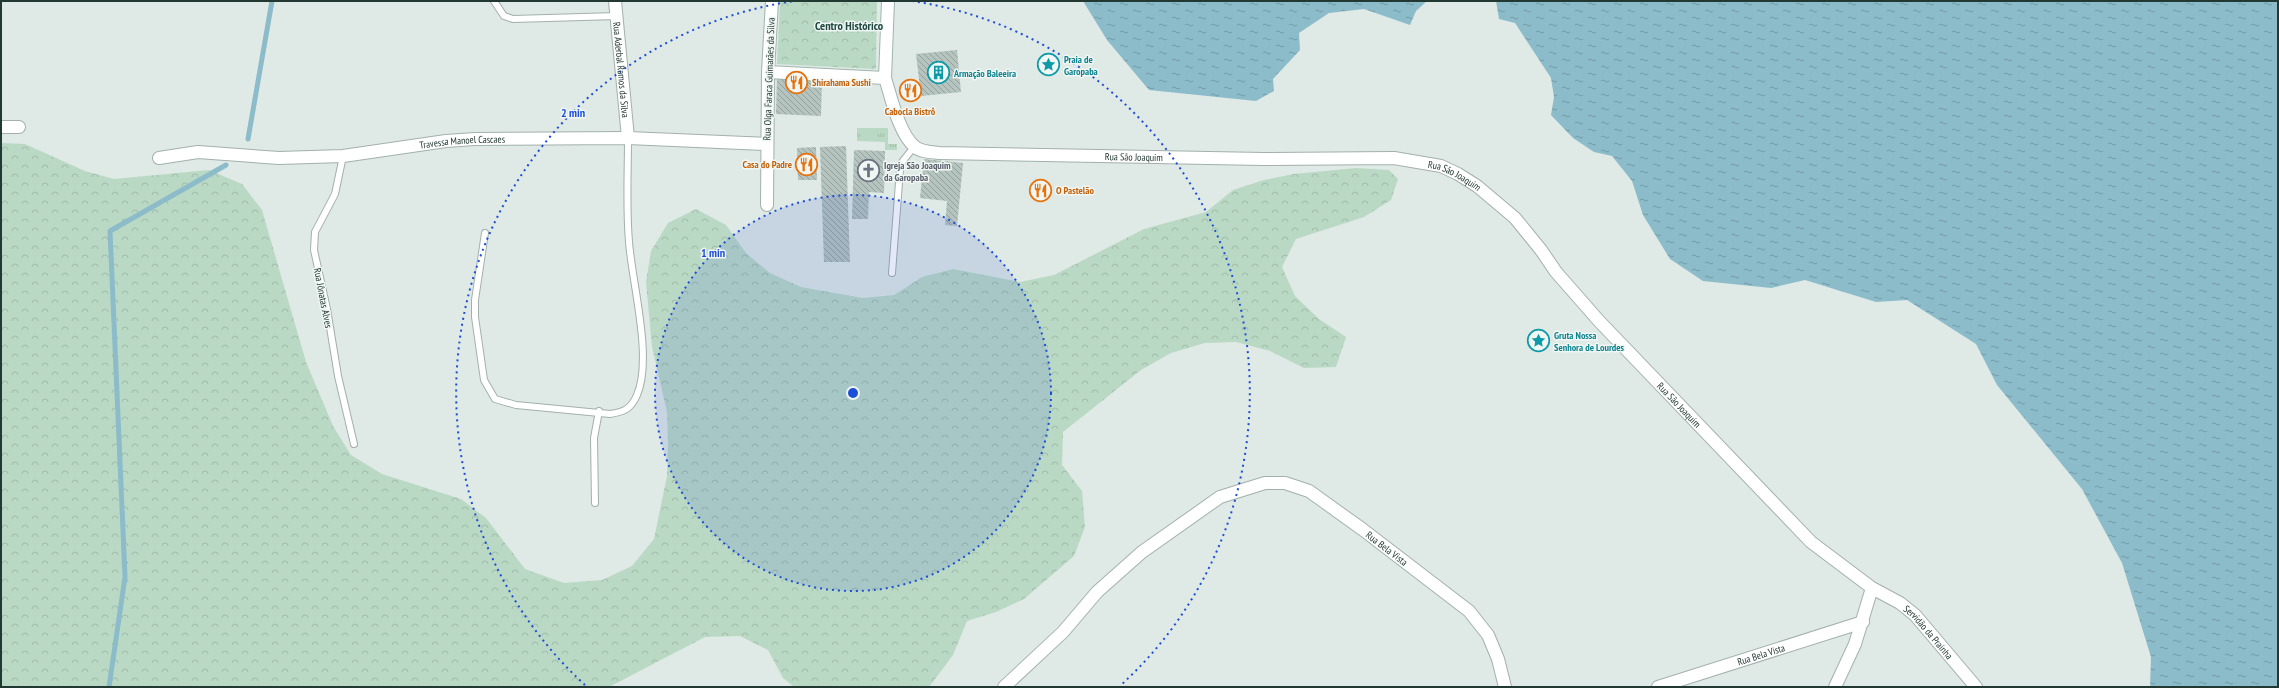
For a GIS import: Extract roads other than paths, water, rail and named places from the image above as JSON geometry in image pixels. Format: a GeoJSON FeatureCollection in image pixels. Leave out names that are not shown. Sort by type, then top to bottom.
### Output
{"type":"FeatureCollection","features":[{"type":"Feature","properties":{"kind":"street","name":"Rua Aderbal Ramos da Silva"},"geometry":{"type":"LineString","coordinates":[[615,1],[628,138]]}},
{"type":"Feature","properties":{"kind":"street","name":"Rua Olga Faraca Guimarães da Silva"},"geometry":{"type":"LineString","coordinates":[[767,205],[766,144],[772,1]]}},
{"type":"Feature","properties":{"kind":"street"},"geometry":{"type":"LineString","coordinates":[[888,1],[885,78],[901,126],[914,146]]}},
{"type":"Feature","properties":{"kind":"street"},"geometry":{"type":"LineString","coordinates":[[768,72],[885,78]]}},
{"type":"Feature","properties":{"kind":"street"},"geometry":{"type":"LineString","coordinates":[[1,127],[20,127]]}},
{"type":"Feature","properties":{"kind":"street","name":"Travessa Manoel Cascaes"},"geometry":{"type":"LineString","coordinates":[[159,158],[198,152],[279,158],[343,156],[446,141],[475,139],[628,138],[766,144]]}},
{"type":"Feature","properties":{"kind":"street","name":"Rua São Joaquim"},"geometry":{"type":"LineString","coordinates":[[914,146],[922,150],[939,153],[1264,159],[1394,158],[1441,166],[1458,174],[1477,186],[1515,218],[1542,250],[1556,272],[1599,321],[1811,542],[1872,588]]}},
{"type":"Feature","properties":{"kind":"street","name":"Rua Bela Vista"},"geometry":{"type":"LineString","coordinates":[[1004,687],[1064,632],[1097,592],[1142,552],[1220,497],[1265,483],[1285,484],[1309,491],[1362,529],[1469,611],[1488,635],[1498,659],[1505,687]]}},
{"type":"Feature","properties":{"kind":"street"},"geometry":{"type":"LineString","coordinates":[[1835,687],[1855,644],[1863,622],[1872,588]]}},
{"type":"Feature","properties":{"kind":"street","name":"Servidão da Prainha"},"geometry":{"type":"LineString","coordinates":[[1872,588],[1900,603],[1915,616],[1976,687]]}},
{"type":"Feature","properties":{"kind":"street","name":"Rua Bela Vista"},"geometry":{"type":"LineString","coordinates":[[1658,687],[1863,622]]}},
{"type":"Feature","properties":{"kind":"lane"},"geometry":{"type":"LineString","coordinates":[[494,1],[504,16],[513,19],[617,16]]}},
{"type":"Feature","properties":{"kind":"lane"},"geometry":{"type":"LineString","coordinates":[[484,232],[474,300],[484,380],[488,391],[495,399],[516,405],[599,411],[610,414],[623,412],[631,408],[638,394],[643,355],[631,266],[627,213],[628,138]]}},
{"type":"Feature","properties":{"kind":"lane"},"geometry":{"type":"LineString","coordinates":[[892,273],[900,170],[902,162],[914,146]]}},
{"type":"Feature","properties":{"kind":"lane","name":"Rua Jônatas Alves"},"geometry":{"type":"LineString","coordinates":[[343,156],[335,194],[315,232],[314,250],[327,309],[338,376],[354,444]]}},
{"type":"Feature","properties":{"kind":"lane"},"geometry":{"type":"LineString","coordinates":[[595,503],[594,438],[599,411]]}},
{"type":"Feature","properties":{"kind":"water"},"geometry":{"type":"Polygon","coordinates":[[[1083,1],[1427,1],[1416,11],[1410,25],[1364,9],[1329,13],[1299,33],[1300,50],[1273,79],[1274,91],[1256,101],[1149,90],[1107,40],[1083,1]]]}},
{"type":"Feature","properties":{"kind":"water"},"geometry":{"type":"Polygon","coordinates":[[[1496,1],[2278,1],[2278,687],[2150,687],[2151,657],[2122,563],[2082,489],[1997,385],[1976,344],[1907,300],[1876,302],[1805,280],[1771,288],[1703,281],[1670,259],[1643,215],[1632,181],[1612,156],[1594,152],[1573,138],[1551,115],[1554,97],[1551,78],[1515,23],[1499,19],[1496,1]]]}},
{"type":"Feature","properties":{"kind":"waterway"},"geometry":{"type":"LineString","coordinates":[[248,139],[272,1]]}},
{"type":"Feature","properties":{"kind":"waterway"},"geometry":{"type":"LineString","coordinates":[[109,687],[125,577],[110,231],[226,165]]}},
{"type":"Feature","properties":{"kind":"place","name":"Praia de Garopaba"},"geometry":{"type":"Point","coordinates":[1048,65]}},
{"type":"Feature","properties":{"kind":"place","name":"Armação Baleeira"},"geometry":{"type":"Point","coordinates":[939,73]}},
{"type":"Feature","properties":{"kind":"place","name":"Shirahama Sushi"},"geometry":{"type":"Point","coordinates":[796,82]}},
{"type":"Feature","properties":{"kind":"place","name":"Cabocla Bistrô"},"geometry":{"type":"Point","coordinates":[910,91]}},
{"type":"Feature","properties":{"kind":"place","name":"Casa do Padre"},"geometry":{"type":"Point","coordinates":[807,164]}},
{"type":"Feature","properties":{"kind":"place","name":"Igreja São Joaquim da Garopaba"},"geometry":{"type":"Point","coordinates":[869,171]}},
{"type":"Feature","properties":{"kind":"place","name":"O Pastelão"},"geometry":{"type":"Point","coordinates":[1041,190]}},
{"type":"Feature","properties":{"kind":"place","name":"Gruta Nossa Senhora de Lourdes"},"geometry":{"type":"Point","coordinates":[1539,341]}},
{"type":"Feature","properties":{"kind":"district","name":"Centro Histórico"},"geometry":{"type":"Point","coordinates":[849,25]}}]}
